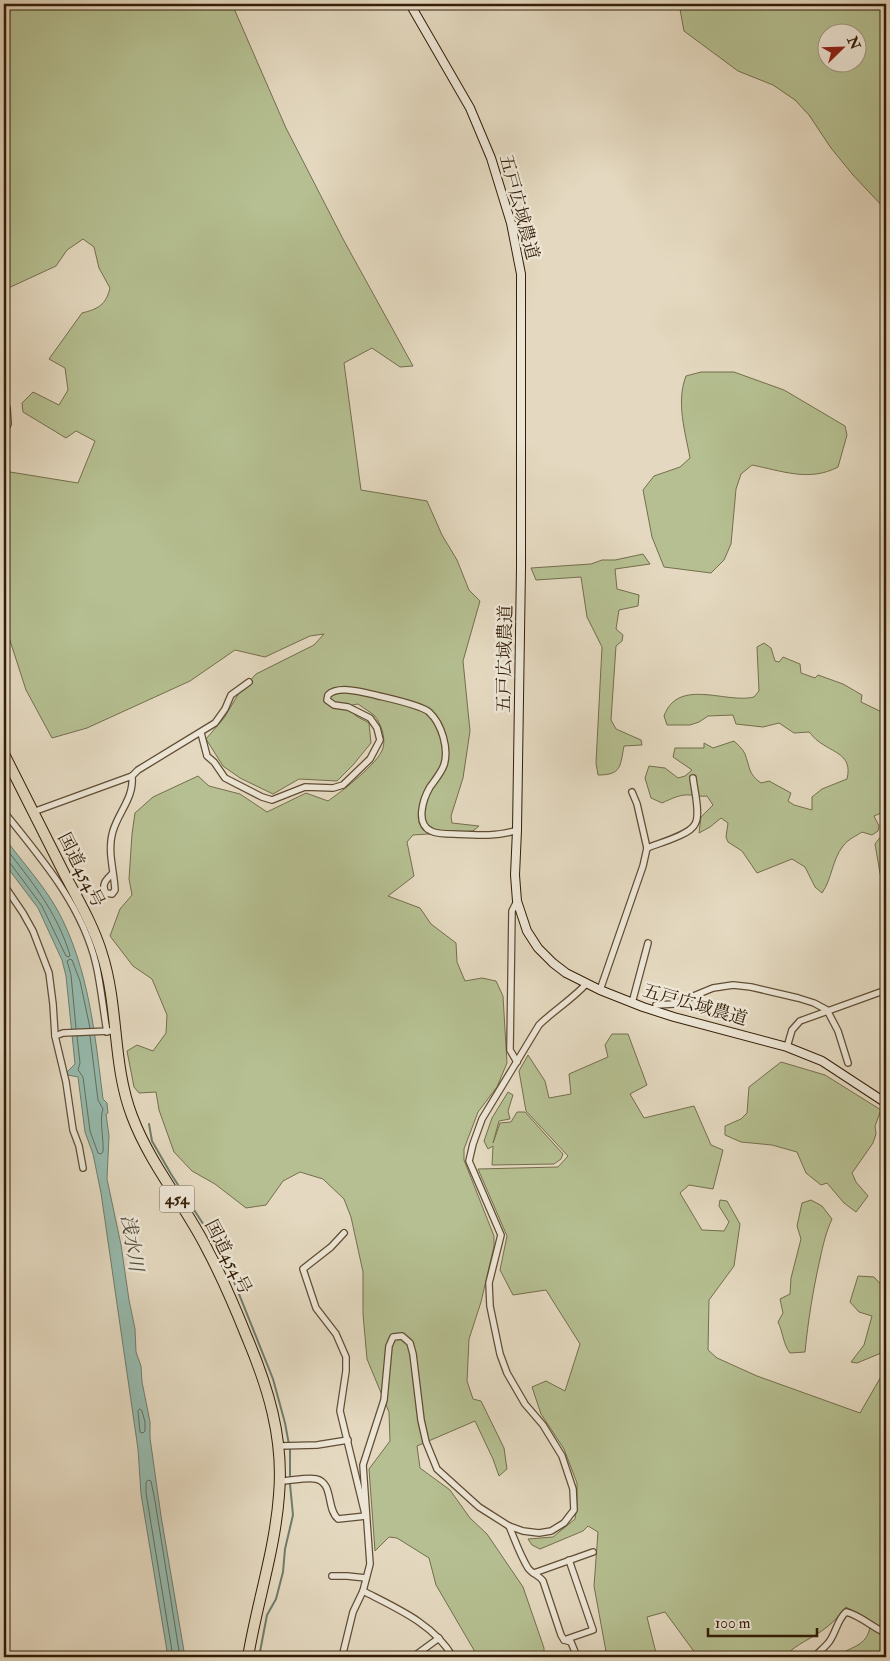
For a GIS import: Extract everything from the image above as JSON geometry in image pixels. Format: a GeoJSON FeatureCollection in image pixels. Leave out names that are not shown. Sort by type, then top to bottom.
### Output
{"type":"FeatureCollection","features":[{"type":"Feature","properties":{"kind":"highway","name":"国道454号"},"geometry":{"type":"LineString","coordinates":[[4,754],[81,905],[102,953],[108,981],[108,1032],[131,1114],[150,1156],[205,1244],[236,1308],[266,1384],[279,1446],[280,1481],[275,1530],[248,1657]]}},
{"type":"Feature","properties":{"kind":"street","name":"五戸広域農道"},"geometry":{"type":"LineString","coordinates":[[410,4],[470,108],[491,158],[511,223],[521,274],[521,567],[515,874],[517,901],[527,931],[538,948],[553,963],[566,973],[600,990],[674,1017],[787,1047],[822,1061],[886,1103]]}},
{"type":"Feature","properties":{"kind":"street"},"geometry":{"type":"LineString","coordinates":[[4,432],[8,424],[7,408]]}},
{"type":"Feature","properties":{"kind":"street"},"geometry":{"type":"LineString","coordinates":[[33,812],[132,776],[215,723],[225,709],[231,695],[248,682]]}},
{"type":"Feature","properties":{"kind":"street"},"geometry":{"type":"LineString","coordinates":[[201,733],[207,756],[214,762],[225,778],[262,797],[272,800],[304,787],[333,788],[342,785],[370,759],[376,749],[380,740],[378,728],[370,718],[348,707],[334,705],[327,700],[328,695],[332,691],[365,693],[406,704],[429,712],[438,724],[446,748],[444,764],[430,788],[424,803],[421,817],[424,826],[438,833],[456,834],[507,834],[517,830]]}},
{"type":"Feature","properties":{"kind":"street"},"geometry":{"type":"LineString","coordinates":[[112,874],[110,853],[113,832],[121,811],[130,798],[133,787],[132,776]]}},
{"type":"Feature","properties":{"kind":"street"},"geometry":{"type":"LineString","coordinates":[[647,848],[686,833],[695,825],[698,816],[693,778]]}},
{"type":"Feature","properties":{"kind":"street"},"geometry":{"type":"LineString","coordinates":[[600,990],[643,866],[647,848],[637,804],[632,792]]}},
{"type":"Feature","properties":{"kind":"street"},"geometry":{"type":"LineString","coordinates":[[4,812],[60,885],[86,933],[96,963],[108,1032],[63,1033],[55,1036]]}},
{"type":"Feature","properties":{"kind":"street"},"geometry":{"type":"LineString","coordinates":[[4,885],[33,931],[49,974],[55,1036],[66,1082],[73,1130],[79,1146],[83,1168]]}},
{"type":"Feature","properties":{"kind":"street"},"geometry":{"type":"LineString","coordinates":[[517,901],[512,911],[510,1050],[517,1062]]}},
{"type":"Feature","properties":{"kind":"street"},"geometry":{"type":"LineString","coordinates":[[632,1003],[648,943]]}},
{"type":"Feature","properties":{"kind":"street"},"geometry":{"type":"LineString","coordinates":[[342,1657],[353,1612],[363,1591],[370,1564],[363,1465],[384,1400],[389,1346],[393,1337],[402,1336],[410,1343],[426,1442],[437,1469],[479,1508],[522,1532],[539,1533],[550,1531],[564,1523],[574,1510],[572,1488],[562,1456],[543,1425],[525,1404],[507,1373],[500,1354],[490,1306],[489,1283],[501,1235],[469,1160],[482,1119],[539,1025],[587,983]]}},
{"type":"Feature","properties":{"kind":"street"},"geometry":{"type":"LineString","coordinates":[[656,1005],[674,1004],[713,988],[733,985],[751,987],[798,998],[827,1010],[838,1031],[848,1063]]}},
{"type":"Feature","properties":{"kind":"street"},"geometry":{"type":"LineString","coordinates":[[787,1047],[792,1030],[800,1021],[886,990]]}},
{"type":"Feature","properties":{"kind":"street"},"geometry":{"type":"LineString","coordinates":[[344,1233],[332,1247],[303,1269],[316,1308],[336,1334],[346,1357],[346,1371],[340,1411],[367,1518]]}},
{"type":"Feature","properties":{"kind":"street"},"geometry":{"type":"LineString","coordinates":[[279,1446],[317,1445],[348,1440]]}},
{"type":"Feature","properties":{"kind":"street"},"geometry":{"type":"LineString","coordinates":[[280,1481],[316,1479],[324,1483],[328,1490],[334,1516],[338,1519],[367,1518]]}},
{"type":"Feature","properties":{"kind":"street"},"geometry":{"type":"LineString","coordinates":[[509,1526],[530,1570],[540,1576],[543,1581],[561,1635],[564,1640],[571,1642],[576,1657]]}},
{"type":"Feature","properties":{"kind":"street"},"geometry":{"type":"LineString","coordinates":[[534,1573],[593,1552]]}},
{"type":"Feature","properties":{"kind":"street"},"geometry":{"type":"LineString","coordinates":[[564,1640],[593,1630],[569,1560]]}},
{"type":"Feature","properties":{"kind":"street"},"geometry":{"type":"LineString","coordinates":[[332,1576],[366,1578]]}},
{"type":"Feature","properties":{"kind":"street"},"geometry":{"type":"LineString","coordinates":[[363,1591],[418,1620],[439,1638],[453,1657]]}},
{"type":"Feature","properties":{"kind":"street"},"geometry":{"type":"LineString","coordinates":[[814,1657],[829,1642],[838,1628],[841,1617],[846,1612],[886,1633]]}},
{"type":"Feature","properties":{"kind":"street"},"geometry":{"type":"LineString","coordinates":[[413,1657],[439,1638]]}},
{"type":"Feature","properties":{"kind":"green space"},"geometry":{"type":"Polygon","coordinates":[[[4,4],[232,4],[286,128],[343,239],[413,366],[400,367],[372,348],[344,363],[361,490],[427,501],[442,535],[457,560],[469,590],[480,601],[463,661],[470,731],[463,778],[451,816],[452,823],[479,826],[473,831],[413,835],[407,842],[414,876],[388,896],[420,908],[431,924],[456,943],[457,962],[465,981],[482,978],[496,981],[503,996],[507,1063],[497,1087],[478,1112],[464,1149],[464,1160],[494,1236],[494,1246],[481,1302],[469,1339],[467,1381],[473,1399],[481,1401],[504,1448],[507,1469],[499,1476],[475,1421],[417,1446],[420,1468],[450,1490],[470,1518],[487,1534],[523,1587],[544,1648],[544,1657],[478,1657],[436,1585],[429,1558],[397,1538],[389,1537],[375,1551],[369,1469],[390,1441],[389,1412],[367,1359],[363,1314],[363,1272],[351,1217],[344,1199],[323,1179],[300,1172],[283,1181],[266,1205],[246,1208],[215,1184],[192,1171],[174,1152],[159,1110],[156,1092],[139,1093],[134,1087],[127,1051],[137,1045],[153,1051],[166,1033],[167,1015],[152,979],[133,966],[110,936],[120,909],[132,895],[129,879],[135,813],[153,797],[198,776],[209,786],[240,794],[267,812],[306,793],[328,801],[359,777],[375,761],[383,748],[383,735],[381,726],[374,715],[358,704],[347,706],[356,716],[369,723],[371,743],[353,765],[337,781],[299,779],[273,794],[240,778],[223,766],[206,739],[224,718],[239,693],[256,674],[314,645],[324,634],[310,636],[265,657],[235,650],[190,681],[87,728],[52,738],[26,690],[4,622],[4,471],[78,483],[95,441],[76,431],[66,438],[23,412],[22,403],[33,392],[59,405],[68,390],[65,368],[49,359],[82,313],[93,310],[104,302],[110,288],[99,268],[94,247],[83,239],[67,250],[56,266],[4,290],[4,4]]]}},
{"type":"Feature","properties":{"kind":"green space"},"geometry":{"type":"Polygon","coordinates":[[[679,4],[886,4],[886,210],[853,175],[831,148],[809,115],[795,100],[773,85],[738,71],[684,31],[679,4]]]}},
{"type":"Feature","properties":{"kind":"green space"},"geometry":{"type":"Polygon","coordinates":[[[701,372],[734,372],[784,390],[845,426],[847,435],[838,467],[817,474],[806,475],[752,465],[741,474],[736,489],[731,544],[724,560],[711,573],[664,567],[652,537],[643,490],[654,476],[680,467],[690,458],[682,417],[683,386],[686,376],[701,372]]]}},
{"type":"Feature","properties":{"kind":"green space"},"geometry":{"type":"Polygon","coordinates":[[[643,554],[650,564],[615,569],[617,589],[639,595],[638,606],[619,610],[616,629],[623,635],[622,641],[616,646],[611,720],[616,729],[641,740],[642,745],[624,746],[622,759],[616,771],[606,775],[598,775],[596,763],[602,647],[587,617],[581,577],[536,580],[531,568],[591,564],[602,560],[615,560],[643,554]]]}},
{"type":"Feature","properties":{"kind":"green space"},"geometry":{"type":"Polygon","coordinates":[[[764,643],[771,648],[775,661],[779,662],[783,657],[800,664],[801,673],[815,678],[818,675],[843,684],[862,695],[861,702],[886,714],[886,811],[874,816],[879,826],[878,831],[872,835],[862,832],[849,840],[839,851],[822,893],[815,887],[805,867],[792,859],[757,873],[742,851],[728,842],[726,837],[728,823],[721,818],[699,833],[701,817],[713,805],[707,796],[683,795],[662,803],[651,798],[645,778],[649,766],[665,768],[678,778],[685,776],[692,770],[673,757],[675,748],[704,748],[704,743],[713,748],[734,741],[744,752],[754,776],[761,783],[769,781],[791,793],[788,801],[794,805],[812,810],[812,797],[822,789],[847,779],[847,764],[840,755],[818,741],[809,732],[794,733],[779,723],[763,727],[736,724],[733,715],[708,716],[690,725],[667,725],[664,716],[671,704],[680,698],[691,695],[754,697],[759,691],[757,647],[764,643]]]}},
{"type":"Feature","properties":{"kind":"green space"},"geometry":{"type":"Polygon","coordinates":[[[886,834],[886,898],[875,844],[882,835],[886,834]]]}},
{"type":"Feature","properties":{"kind":"green space"},"geometry":{"type":"Polygon","coordinates":[[[612,1034],[628,1034],[647,1085],[630,1094],[644,1118],[694,1106],[711,1145],[723,1150],[713,1189],[689,1185],[680,1193],[702,1230],[724,1231],[729,1222],[719,1206],[720,1200],[727,1201],[740,1224],[734,1266],[709,1300],[708,1350],[717,1358],[757,1376],[860,1413],[886,1368],[886,1657],[836,1657],[862,1642],[866,1638],[870,1626],[861,1615],[846,1607],[830,1625],[794,1648],[784,1657],[698,1657],[665,1612],[647,1617],[657,1657],[607,1657],[594,1586],[598,1532],[588,1526],[583,1531],[540,1549],[532,1545],[528,1539],[553,1537],[575,1519],[577,1483],[564,1449],[541,1414],[532,1387],[546,1381],[565,1391],[580,1344],[546,1290],[513,1295],[500,1270],[507,1236],[478,1169],[558,1167],[568,1156],[526,1111],[519,1071],[528,1055],[545,1081],[549,1098],[571,1094],[569,1074],[608,1057],[605,1045],[612,1034]]]}},
{"type":"Feature","properties":{"kind":"green space"},"geometry":{"type":"Polygon","coordinates":[[[781,1062],[825,1075],[881,1110],[875,1126],[876,1134],[873,1143],[852,1173],[856,1182],[868,1196],[856,1212],[844,1203],[827,1183],[821,1185],[806,1173],[797,1152],[772,1145],[741,1142],[725,1135],[725,1126],[741,1119],[747,1113],[749,1087],[781,1062]]]}},
{"type":"Feature","properties":{"kind":"green space"},"geometry":{"type":"Polygon","coordinates":[[[508,1092],[513,1095],[508,1111],[510,1119],[499,1121],[493,1143],[500,1123],[511,1122],[517,1112],[525,1112],[563,1154],[561,1159],[554,1164],[492,1165],[493,1146],[488,1149],[484,1141],[492,1118],[508,1092]]]}},
{"type":"Feature","properties":{"kind":"green space"},"geometry":{"type":"Polygon","coordinates":[[[811,1200],[822,1206],[832,1219],[817,1271],[805,1352],[790,1353],[778,1322],[783,1313],[780,1299],[790,1294],[791,1278],[801,1239],[797,1226],[802,1203],[811,1200]]]}},
{"type":"Feature","properties":{"kind":"green space"},"geometry":{"type":"Polygon","coordinates":[[[858,1276],[874,1277],[886,1290],[886,1351],[857,1363],[851,1362],[864,1345],[872,1316],[859,1312],[850,1302],[858,1276]]]}},
{"type":"Feature","properties":{"kind":"water"},"geometry":{"type":"Polygon","coordinates":[[[4,837],[39,882],[58,911],[69,933],[84,979],[97,1051],[103,1099],[107,1103],[108,1113],[106,1114],[109,1136],[107,1179],[121,1245],[135,1329],[136,1352],[141,1366],[142,1382],[150,1422],[150,1438],[161,1516],[185,1657],[168,1657],[141,1494],[138,1449],[101,1193],[93,1154],[85,1132],[78,1077],[68,1075],[67,1072],[75,1064],[66,976],[62,960],[38,908],[4,863],[4,837]]]}},
{"type":"Feature","properties":{"kind":"waterway"},"geometry":{"type":"LineString","coordinates":[[149,1124],[152,1141],[229,1269],[273,1379],[285,1423],[290,1450],[290,1484],[293,1515],[285,1549],[283,1572],[276,1599],[267,1615],[259,1657]]}},
{"type":"Feature","properties":{"kind":"water label","name":"浅水川"},"geometry":{"type":"Point","coordinates":[132,1243]}}]}
